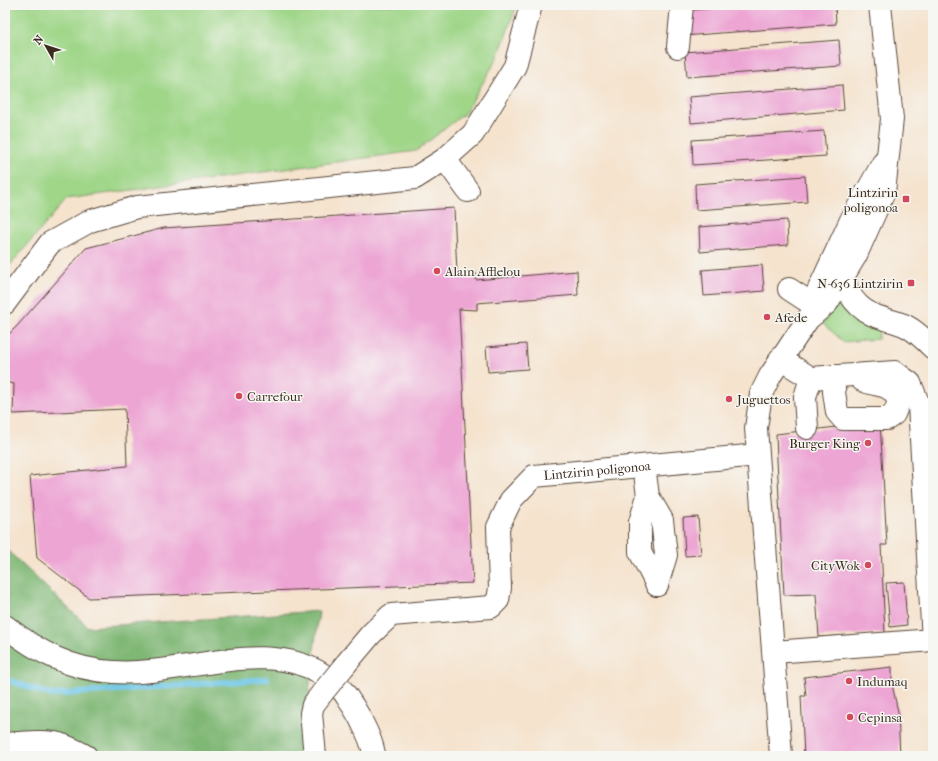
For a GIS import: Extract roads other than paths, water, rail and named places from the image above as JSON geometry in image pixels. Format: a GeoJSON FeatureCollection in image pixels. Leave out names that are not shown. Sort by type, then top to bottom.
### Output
{"type":"FeatureCollection","features":[{"type":"Feature","properties":{"kind":"street"},"geometry":{"type":"LineString","coordinates":[[5,303],[50,243],[90,220],[137,207],[415,178],[445,159],[472,134],[515,66],[531,5]]}},
{"type":"Feature","properties":{"kind":"street"},"geometry":{"type":"LineString","coordinates":[[678,47],[682,5]]}},
{"type":"Feature","properties":{"kind":"street"},"geometry":{"type":"LineString","coordinates":[[880,5],[892,119],[889,151],[869,207],[842,265],[842,278],[854,301],[862,309],[908,327],[933,348]]}},
{"type":"Feature","properties":{"kind":"street"},"geometry":{"type":"LineString","coordinates":[[781,756],[756,428],[761,394],[780,359],[810,312],[851,220],[889,151]]}},
{"type":"Feature","properties":{"kind":"street"},"geometry":{"type":"LineString","coordinates":[[445,159],[468,191]]}},
{"type":"Feature","properties":{"kind":"street"},"geometry":{"type":"LineString","coordinates":[[810,312],[827,303],[842,278]]}},
{"type":"Feature","properties":{"kind":"street"},"geometry":{"type":"LineString","coordinates":[[789,289],[810,312]]}},
{"type":"Feature","properties":{"kind":"street"},"geometry":{"type":"LineString","coordinates":[[774,652],[933,640],[918,405],[910,383],[895,372],[811,378],[780,359]]}},
{"type":"Feature","properties":{"kind":"street"},"geometry":{"type":"LineString","coordinates":[[807,428],[805,397],[811,378]]}},
{"type":"Feature","properties":{"kind":"street","name":"Lintzirin poligonoa"},"geometry":{"type":"LineString","coordinates":[[316,756],[311,713],[313,705],[371,634],[391,615],[491,606],[498,600],[500,588],[498,527],[511,500],[534,476],[758,455]]}},
{"type":"Feature","properties":{"kind":"street"},"geometry":{"type":"LineString","coordinates":[[644,466],[648,496]]}},
{"type":"Feature","properties":{"kind":"street"},"geometry":{"type":"LineString","coordinates":[[5,626],[45,654],[69,664],[115,673],[138,672],[253,658],[282,660],[301,665],[320,672],[341,689],[355,710],[366,731],[374,756]]}},
{"type":"Feature","properties":{"kind":"street"},"geometry":{"type":"LineString","coordinates":[[5,744],[58,743],[86,756]]}},
{"type":"Feature","properties":{"kind":"waterway"},"geometry":{"type":"LineString","coordinates":[[5,679],[51,695],[267,679]]}},
{"type":"Feature","properties":{"kind":"place","name":"Lintzirin poligonoa"},"geometry":{"type":"Point","coordinates":[906,199]}},
{"type":"Feature","properties":{"kind":"place","name":"Alain Afflelou"},"geometry":{"type":"Point","coordinates":[437,271]}},
{"type":"Feature","properties":{"kind":"place","name":"N-636 Lintzirin"},"geometry":{"type":"Point","coordinates":[911,283]}},
{"type":"Feature","properties":{"kind":"place","name":"Afede"},"geometry":{"type":"Point","coordinates":[767,317]}},
{"type":"Feature","properties":{"kind":"place","name":"Carrefour"},"geometry":{"type":"Point","coordinates":[239,396]}},
{"type":"Feature","properties":{"kind":"place","name":"Juguettos"},"geometry":{"type":"Point","coordinates":[729,399]}},
{"type":"Feature","properties":{"kind":"place","name":"Burger King"},"geometry":{"type":"Point","coordinates":[868,443]}},
{"type":"Feature","properties":{"kind":"place","name":"CityWok"},"geometry":{"type":"Point","coordinates":[868,565]}},
{"type":"Feature","properties":{"kind":"place","name":"Indumaq"},"geometry":{"type":"Point","coordinates":[849,681]}},
{"type":"Feature","properties":{"kind":"place","name":"Cepinsa"},"geometry":{"type":"Point","coordinates":[850,717]}}]}
